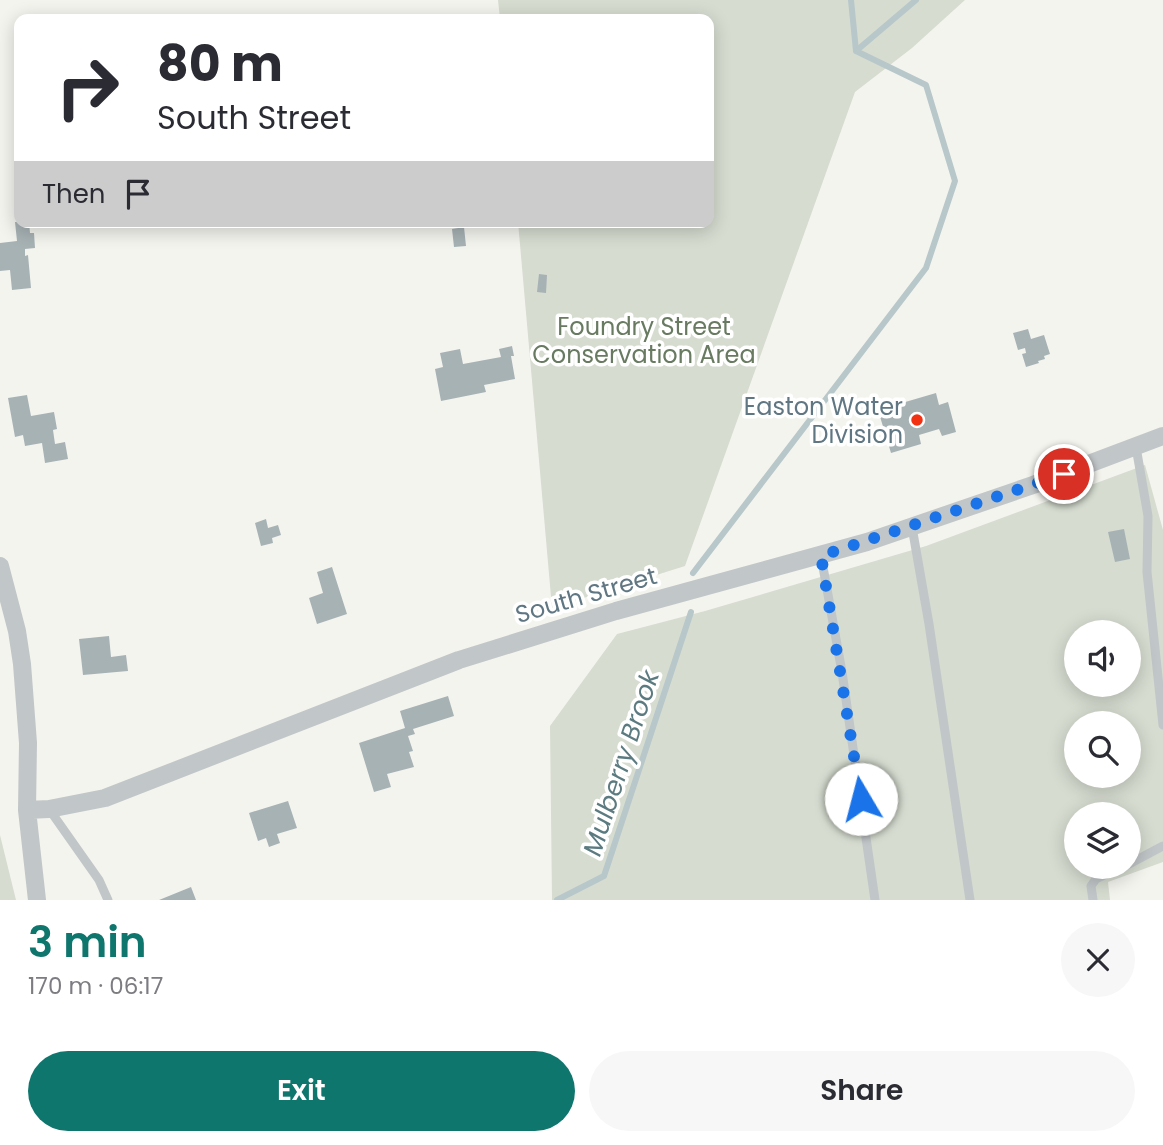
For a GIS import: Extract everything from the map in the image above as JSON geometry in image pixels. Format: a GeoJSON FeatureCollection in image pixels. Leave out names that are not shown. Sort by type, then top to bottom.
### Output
{"type":"FeatureCollection","features":[{"type":"Feature","properties":{"kind":"street","name":"South Street"},"geometry":{"type":"LineString","coordinates":[[27,810],[49,809],[105,798],[485,651],[616,611],[821,556],[912,527],[1163,436]]}},
{"type":"Feature","properties":{"kind":"street"},"geometry":{"type":"LineString","coordinates":[[0,566],[17,631],[22,664],[28,743],[27,810],[37,900]]}},
{"type":"Feature","properties":{"kind":"lane"},"geometry":{"type":"LineString","coordinates":[[1136,447],[1148,516],[1147,572],[1163,725]]}},
{"type":"Feature","properties":{"kind":"lane"},"geometry":{"type":"LineString","coordinates":[[912,527],[970,900]]}},
{"type":"Feature","properties":{"kind":"lane"},"geometry":{"type":"LineString","coordinates":[[821,556],[842,672],[875,900]]}},
{"type":"Feature","properties":{"kind":"lane"},"geometry":{"type":"LineString","coordinates":[[49,809],[99,880],[108,900]]}},
{"type":"Feature","properties":{"kind":"lane"},"geometry":{"type":"LineString","coordinates":[[1141,857],[1163,846]]}},
{"type":"Feature","properties":{"kind":"lane"},"geometry":{"type":"LineString","coordinates":[[1093,900],[1091,886],[1096,879]]}},
{"type":"Feature","properties":{"kind":"green space","name":"Foundry Street Conservation Area"},"geometry":{"type":"Polygon","coordinates":[[[498,0],[965,0],[912,48],[855,92],[685,566],[552,608],[519,228],[714,228],[714,14],[499,14],[498,0]]]}},
{"type":"Feature","properties":{"kind":"green space"},"geometry":{"type":"Polygon","coordinates":[[[1145,465],[1163,530],[1163,862],[1141,870],[1141,802],[1064,802],[1064,879],[1116,879],[1108,882],[1110,900],[552,900],[550,726],[617,634],[926,546],[1145,465]]]}},
{"type":"Feature","properties":{"kind":"green space"},"geometry":{"type":"Polygon","coordinates":[[[0,835],[16,900],[0,900],[0,835]]]}},
{"type":"Feature","properties":{"kind":"building"},"geometry":{"type":"Polygon","coordinates":[[[16,228],[30,228],[30,233],[34,233],[35,248],[25,249],[31,288],[12,290],[10,270],[0,271],[0,243],[17,241],[16,228]]]}},
{"type":"Feature","properties":{"kind":"building"},"geometry":{"type":"Polygon","coordinates":[[[464,228],[466,246],[454,247],[452,229],[464,228]]]}},
{"type":"Feature","properties":{"kind":"building"},"geometry":{"type":"Polygon","coordinates":[[[539,274],[547,275],[546,293],[537,292],[539,274]]]}},
{"type":"Feature","properties":{"kind":"building"},"geometry":{"type":"Polygon","coordinates":[[[1028,329],[1031,339],[1044,335],[1050,354],[1044,356],[1045,359],[1038,361],[1039,363],[1026,367],[1022,354],[1026,353],[1025,348],[1018,350],[1013,333],[1028,329]]]}},
{"type":"Feature","properties":{"kind":"building"},"geometry":{"type":"Polygon","coordinates":[[[512,346],[515,379],[484,385],[486,392],[441,401],[435,369],[443,367],[440,353],[460,349],[463,364],[501,357],[499,349],[512,346]]]}},
{"type":"Feature","properties":{"kind":"building","name":"Easton Water Division"},"geometry":{"type":"Polygon","coordinates":[[[936,393],[939,405],[948,402],[956,432],[942,436],[939,429],[919,435],[921,444],[891,453],[878,410],[936,393]]]}},
{"type":"Feature","properties":{"kind":"building"},"geometry":{"type":"Polygon","coordinates":[[[27,395],[31,416],[54,412],[57,429],[53,430],[55,444],[65,442],[68,459],[45,463],[42,443],[25,446],[23,435],[15,437],[8,398],[27,395]]]}},
{"type":"Feature","properties":{"kind":"building"},"geometry":{"type":"Polygon","coordinates":[[[266,519],[268,528],[278,525],[281,535],[272,538],[273,543],[261,546],[255,523],[266,519]]]}},
{"type":"Feature","properties":{"kind":"building"},"geometry":{"type":"Polygon","coordinates":[[[1124,529],[1130,559],[1115,562],[1108,532],[1124,529]]]}},
{"type":"Feature","properties":{"kind":"building"},"geometry":{"type":"Polygon","coordinates":[[[332,567],[347,614],[317,624],[309,598],[323,593],[317,572],[332,567]]]}},
{"type":"Feature","properties":{"kind":"building"},"geometry":{"type":"Polygon","coordinates":[[[109,636],[111,657],[126,655],[128,671],[83,675],[79,639],[109,636]]]}},
{"type":"Feature","properties":{"kind":"building"},"geometry":{"type":"Polygon","coordinates":[[[448,696],[454,716],[413,729],[415,734],[408,736],[414,767],[387,774],[391,787],[374,792],[359,743],[405,728],[400,711],[448,696]]]}},
{"type":"Feature","properties":{"kind":"building"},"geometry":{"type":"Polygon","coordinates":[[[288,801],[297,828],[277,834],[280,843],[269,847],[266,838],[258,841],[249,813],[288,801]]]}},
{"type":"Feature","properties":{"kind":"building"},"geometry":{"type":"Polygon","coordinates":[[[191,887],[196,900],[159,900],[191,887]]]}},
{"type":"Feature","properties":{"kind":"waterway"},"geometry":{"type":"LineString","coordinates":[[851,0],[856,51]]}},
{"type":"Feature","properties":{"kind":"waterway"},"geometry":{"type":"LineString","coordinates":[[856,51],[916,0]]}},
{"type":"Feature","properties":{"kind":"waterway","name":"Mulberry Brook"},"geometry":{"type":"LineString","coordinates":[[693,573],[926,268],[955,181],[926,85],[856,51]]}},
{"type":"Feature","properties":{"kind":"waterway","name":"Mulberry Brook"},"geometry":{"type":"LineString","coordinates":[[557,900],[604,876],[691,612]]}},
{"type":"Feature","properties":{"kind":"place","name":"Easton Water Division"},"geometry":{"type":"Point","coordinates":[917,420]}},
{"type":"Feature","properties":{"kind":"route"},"geometry":{"type":"LineString","coordinates":[[861,799],[821,556],[1064,474]]}}]}
